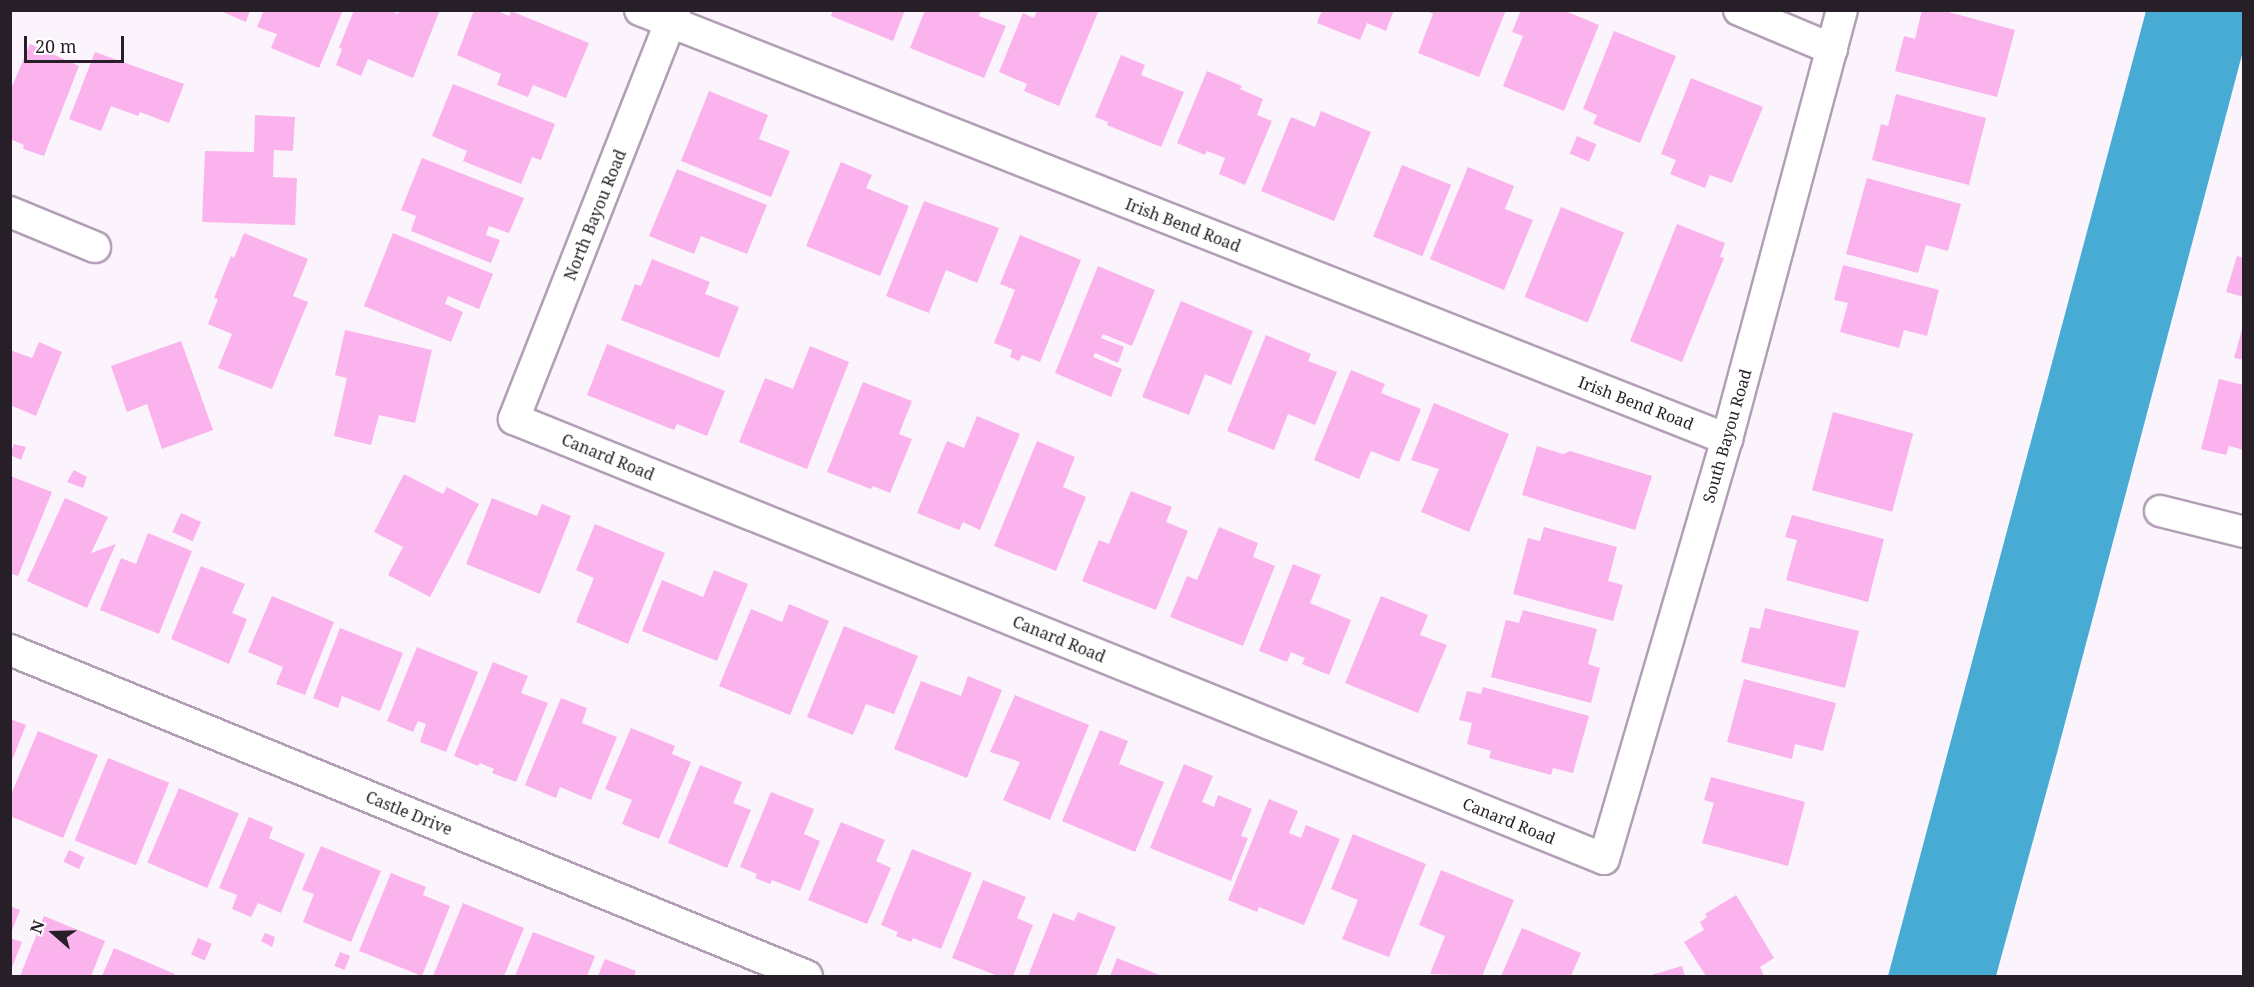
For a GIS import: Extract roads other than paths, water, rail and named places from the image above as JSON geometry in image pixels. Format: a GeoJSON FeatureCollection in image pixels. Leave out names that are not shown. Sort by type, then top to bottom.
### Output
{"type":"FeatureCollection","features":[{"type":"Feature","properties":{"kind":"street","name":"Irish Bend Road"},"geometry":{"type":"LineString","coordinates":[[640,10],[673,17],[1727,439]]}},
{"type":"Feature","properties":{"kind":"street"},"geometry":{"type":"LineString","coordinates":[[1739,10],[1832,49]]}},
{"type":"Feature","properties":{"kind":"street","name":"South Bayou Road"},"geometry":{"type":"LineString","coordinates":[[1604,859],[1727,439],[1842,10]]}},
{"type":"Feature","properties":{"kind":"street","name":"North Bayou Road"},"geometry":{"type":"LineString","coordinates":[[514,419],[673,17]]}},
{"type":"Feature","properties":{"kind":"street"},"geometry":{"type":"LineString","coordinates":[[10,212],[95,247]]}},
{"type":"Feature","properties":{"kind":"street","name":"Canard Road"},"geometry":{"type":"LineString","coordinates":[[514,419],[1604,859]]}},
{"type":"Feature","properties":{"kind":"street"},"geometry":{"type":"LineString","coordinates":[[2160,511],[2244,532]]}},
{"type":"Feature","properties":{"kind":"street","name":"Castle Drive"},"geometry":{"type":"LineString","coordinates":[[10,650],[807,976]]}},
{"type":"Feature","properties":{"kind":"water"},"geometry":{"type":"Polygon","coordinates":[[[2146,11],[2243,11],[2243,51],[2057,753],[1996,976],[1888,976],[2146,11]]]}}]}
